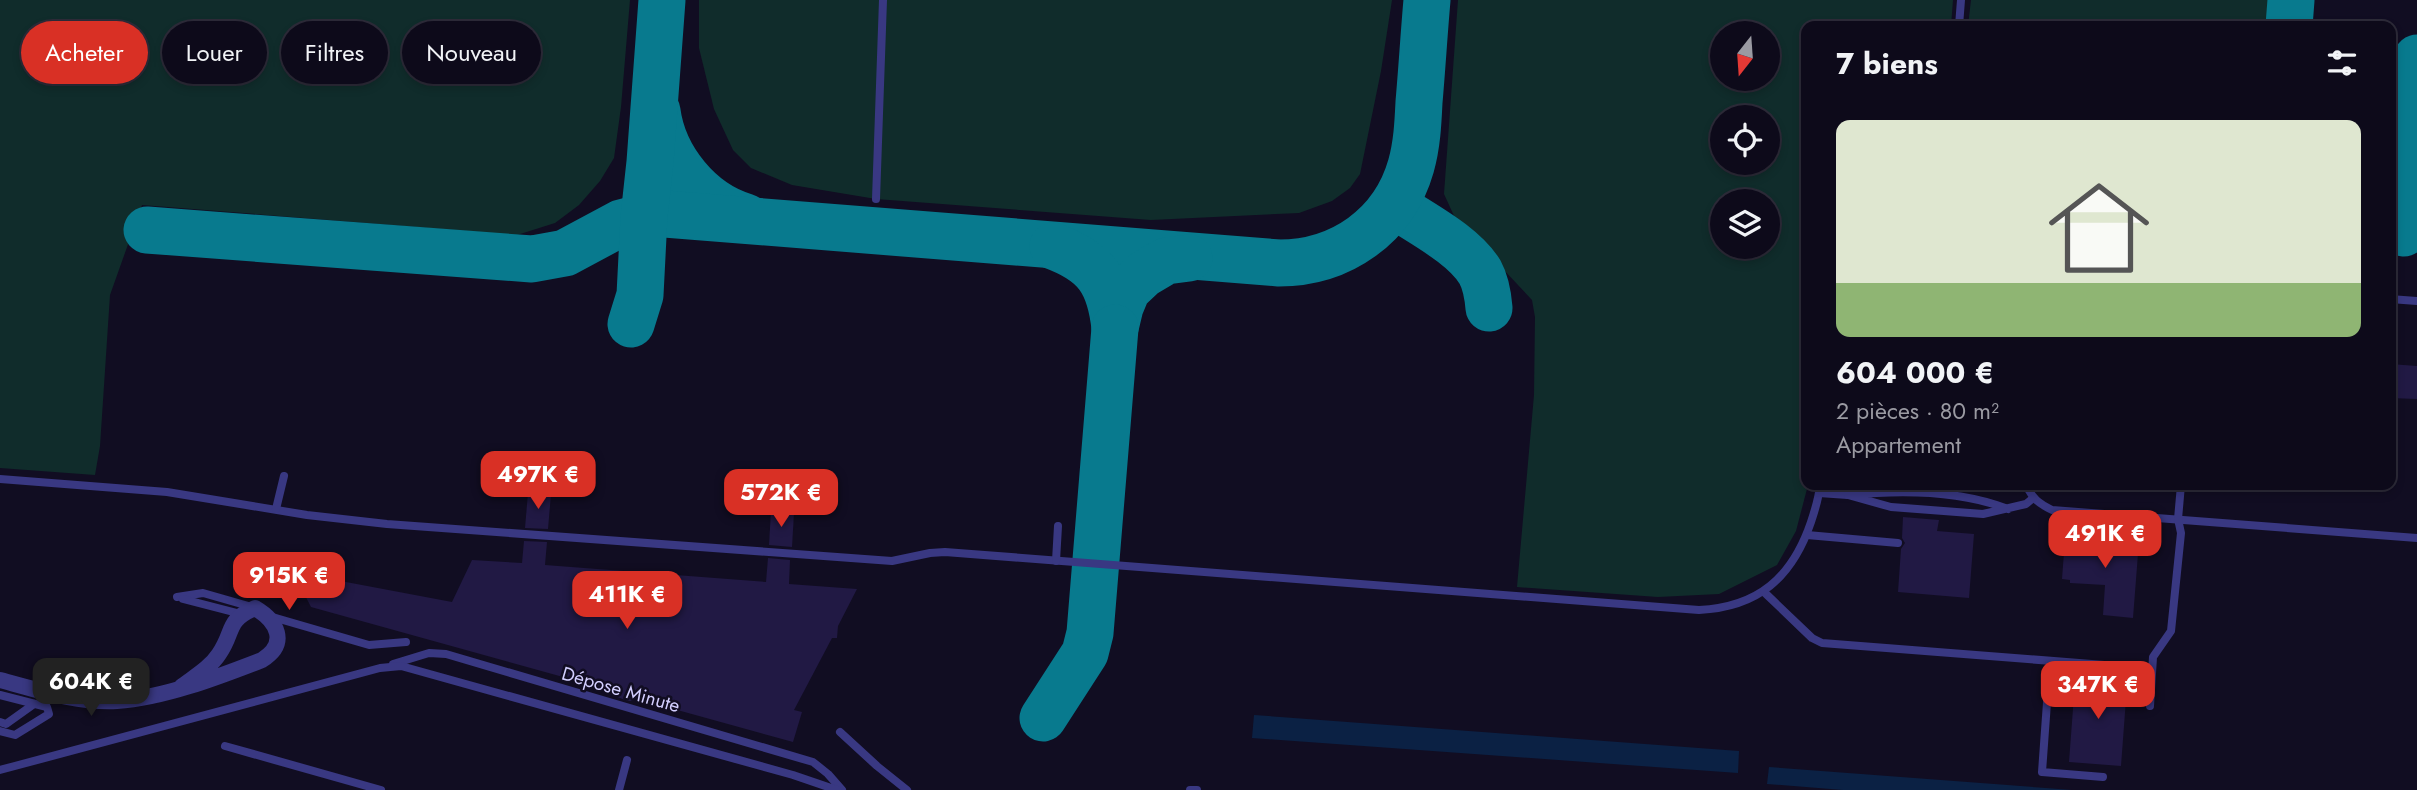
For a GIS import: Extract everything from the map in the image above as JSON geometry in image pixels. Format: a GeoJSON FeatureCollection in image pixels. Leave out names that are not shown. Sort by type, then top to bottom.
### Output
{"type":"FeatureCollection","features":[{"type":"Feature","properties":{"kind":"street"},"geometry":{"type":"LineString","coordinates":[[0,680],[82,699],[116,701],[146,697],[207,681],[270,656],[278,640],[274,623],[254,612],[234,620],[220,654],[181,687]]}},
{"type":"Feature","properties":{"kind":"lane"},"geometry":{"type":"LineString","coordinates":[[876,199],[883,0]]}},
{"type":"Feature","properties":{"kind":"lane"},"geometry":{"type":"LineString","coordinates":[[1959,21],[1961,0]]}},
{"type":"Feature","properties":{"kind":"lane"},"geometry":{"type":"LineString","coordinates":[[2396,299],[2417,301]]}},
{"type":"Feature","properties":{"kind":"lane"},"geometry":{"type":"LineString","coordinates":[[276,509],[284,476]]}},
{"type":"Feature","properties":{"kind":"lane"},"geometry":{"type":"LineString","coordinates":[[0,479],[167,492],[387,524],[892,561],[945,552],[1658,608],[1721,609],[1744,603],[1764,592],[1788,568],[1807,535],[1820,490]]}},
{"type":"Feature","properties":{"kind":"lane"},"geometry":{"type":"LineString","coordinates":[[1825,490],[1891,507],[1983,514],[2026,505],[2032,499]]}},
{"type":"Feature","properties":{"kind":"lane"},"geometry":{"type":"LineString","coordinates":[[2028,490],[2032,499],[2052,509],[2417,538]]}},
{"type":"Feature","properties":{"kind":"lane"},"geometry":{"type":"LineString","coordinates":[[2150,706],[2153,657],[2171,631],[2181,490]]}},
{"type":"Feature","properties":{"kind":"lane"},"geometry":{"type":"LineString","coordinates":[[1848,495],[1892,491],[1984,499],[2008,509]]}},
{"type":"Feature","properties":{"kind":"lane"},"geometry":{"type":"LineString","coordinates":[[2314,529],[2315,520]]}},
{"type":"Feature","properties":{"kind":"lane"},"geometry":{"type":"LineString","coordinates":[[1056,561],[1058,526]]}},
{"type":"Feature","properties":{"kind":"lane"},"geometry":{"type":"LineString","coordinates":[[1807,535],[1898,543]]}},
{"type":"Feature","properties":{"kind":"lane"},"geometry":{"type":"LineString","coordinates":[[1764,592],[1812,638],[1822,643],[2117,666]]}},
{"type":"Feature","properties":{"kind":"lane"},"geometry":{"type":"LineString","coordinates":[[254,612],[177,597],[203,593],[254,612],[369,645],[406,642]]}},
{"type":"Feature","properties":{"kind":"lane","name":"Dépose Minute"},"geometry":{"type":"LineString","coordinates":[[380,668],[429,653],[446,654],[813,762],[828,774],[839,790]]}},
{"type":"Feature","properties":{"kind":"lane"},"geometry":{"type":"LineString","coordinates":[[2050,661],[2042,772],[2103,777]]}},
{"type":"Feature","properties":{"kind":"lane"},"geometry":{"type":"LineString","coordinates":[[0,770],[380,668],[401,666],[809,779],[839,790]]}},
{"type":"Feature","properties":{"kind":"lane"},"geometry":{"type":"LineString","coordinates":[[0,695],[47,707],[48,714],[15,735],[0,731]]}},
{"type":"Feature","properties":{"kind":"lane"},"geometry":{"type":"LineString","coordinates":[[0,722],[6,724],[34,704]]}},
{"type":"Feature","properties":{"kind":"lane"},"geometry":{"type":"LineString","coordinates":[[840,732],[908,790]]}},
{"type":"Feature","properties":{"kind":"lane"},"geometry":{"type":"LineString","coordinates":[[225,746],[381,790]]}},
{"type":"Feature","properties":{"kind":"lane"},"geometry":{"type":"LineString","coordinates":[[619,790],[627,760]]}},
{"type":"Feature","properties":{"kind":"lane"},"geometry":{"type":"LineString","coordinates":[[1190,790],[1197,790]]}},
{"type":"Feature","properties":{"kind":"green space"},"geometry":{"type":"Polygon","coordinates":[[[0,0],[630,0],[614,158],[600,181],[579,205],[555,223],[517,235],[142,205],[110,295],[100,446],[95,475],[0,468],[0,0]]]}},
{"type":"Feature","properties":{"kind":"green space"},"geometry":{"type":"Polygon","coordinates":[[[699,0],[1392,0],[1360,174],[1350,188],[1332,201],[1299,213],[1151,220],[876,199],[792,185],[751,168],[733,150],[714,109],[699,48],[699,0]]]}},
{"type":"Feature","properties":{"kind":"green space"},"geometry":{"type":"Polygon","coordinates":[[[1458,0],[1953,0],[1951,21],[1801,21],[1801,490],[1807,490],[1796,531],[1777,565],[1719,594],[1658,597],[1517,587],[1534,395],[1535,317],[1532,300],[1455,218],[1444,194],[1458,0]]]}},
{"type":"Feature","properties":{"kind":"green space"},"geometry":{"type":"Polygon","coordinates":[[[1971,0],[2270,0],[2269,21],[1969,21],[1971,0]]]}},
{"type":"Feature","properties":{"kind":"water"},"geometry":{"type":"Polygon","coordinates":[[[1254,715],[1739,751],[1738,773],[1252,738],[1254,715]]]}},
{"type":"Feature","properties":{"kind":"water"},"geometry":{"type":"Polygon","coordinates":[[[1769,767],[2072,790],[1843,790],[1767,784],[1769,767]]]}},
{"type":"Feature","properties":{"kind":"building"},"geometry":{"type":"Polygon","coordinates":[[[2396,364],[2417,366],[2417,399],[2396,398],[2396,364]]]}},
{"type":"Feature","properties":{"kind":"building"},"geometry":{"type":"Polygon","coordinates":[[[528,493],[551,494],[548,529],[525,528],[528,493]]]}},
{"type":"Feature","properties":{"kind":"building"},"geometry":{"type":"Polygon","coordinates":[[[771,511],[794,513],[792,547],[769,545],[771,511]]]}},
{"type":"Feature","properties":{"kind":"building"},"geometry":{"type":"Polygon","coordinates":[[[1903,517],[1939,520],[1937,531],[1974,534],[1969,598],[1898,592],[1901,549],[1905,543],[1902,538],[1903,517]]]}},
{"type":"Feature","properties":{"kind":"building"},"geometry":{"type":"Polygon","coordinates":[[[2081,537],[2139,541],[2133,618],[2103,615],[2105,585],[2070,583],[2070,580],[2062,579],[2065,539],[2081,540],[2081,537]]]}},
{"type":"Feature","properties":{"kind":"building"},"geometry":{"type":"Polygon","coordinates":[[[524,541],[547,542],[545,565],[766,582],[768,558],[790,560],[789,584],[857,589],[838,626],[837,638],[832,638],[794,710],[802,712],[793,742],[634,698],[633,701],[628,701],[609,694],[610,690],[311,607],[293,572],[452,602],[472,560],[522,563],[524,541]]]}},
{"type":"Feature","properties":{"kind":"building"},"geometry":{"type":"Polygon","coordinates":[[[2081,672],[2114,675],[2114,685],[2127,686],[2121,766],[2069,762],[2075,682],[2080,682],[2081,672]]]}},
{"type":"Feature","properties":{"kind":"taxiway"},"geometry":{"type":"LineString","coordinates":[[631,324],[640,295],[662,0]]}},
{"type":"Feature","properties":{"kind":"taxiway"},"geometry":{"type":"LineString","coordinates":[[147,230],[532,259],[565,253],[621,223],[665,214],[1279,263],[1302,261],[1344,248],[1362,237],[1392,206],[1403,187],[1416,142],[1427,0]]}},
{"type":"Feature","properties":{"kind":"taxiway"},"geometry":{"type":"LineString","coordinates":[[2289,21],[2291,0]]}},
{"type":"Feature","properties":{"kind":"taxiway"},"geometry":{"type":"LineString","coordinates":[[2404,233],[2417,58]]}},
{"type":"Feature","properties":{"kind":"taxiway"},"geometry":{"type":"LineString","coordinates":[[657,111],[667,146],[686,177],[714,202],[746,217]]}},
{"type":"Feature","properties":{"kind":"taxiway"},"geometry":{"type":"LineString","coordinates":[[1394,205],[1463,252],[1480,272],[1489,308]]}},
{"type":"Feature","properties":{"kind":"taxiway"},"geometry":{"type":"LineString","coordinates":[[1053,246],[1080,259],[1098,276],[1109,298],[1115,328],[1127,290],[1144,274],[1166,261],[1189,258]]}},
{"type":"Feature","properties":{"kind":"taxiway"},"geometry":{"type":"LineString","coordinates":[[1043,718],[1085,653],[1090,633],[1115,328]]}}]}
